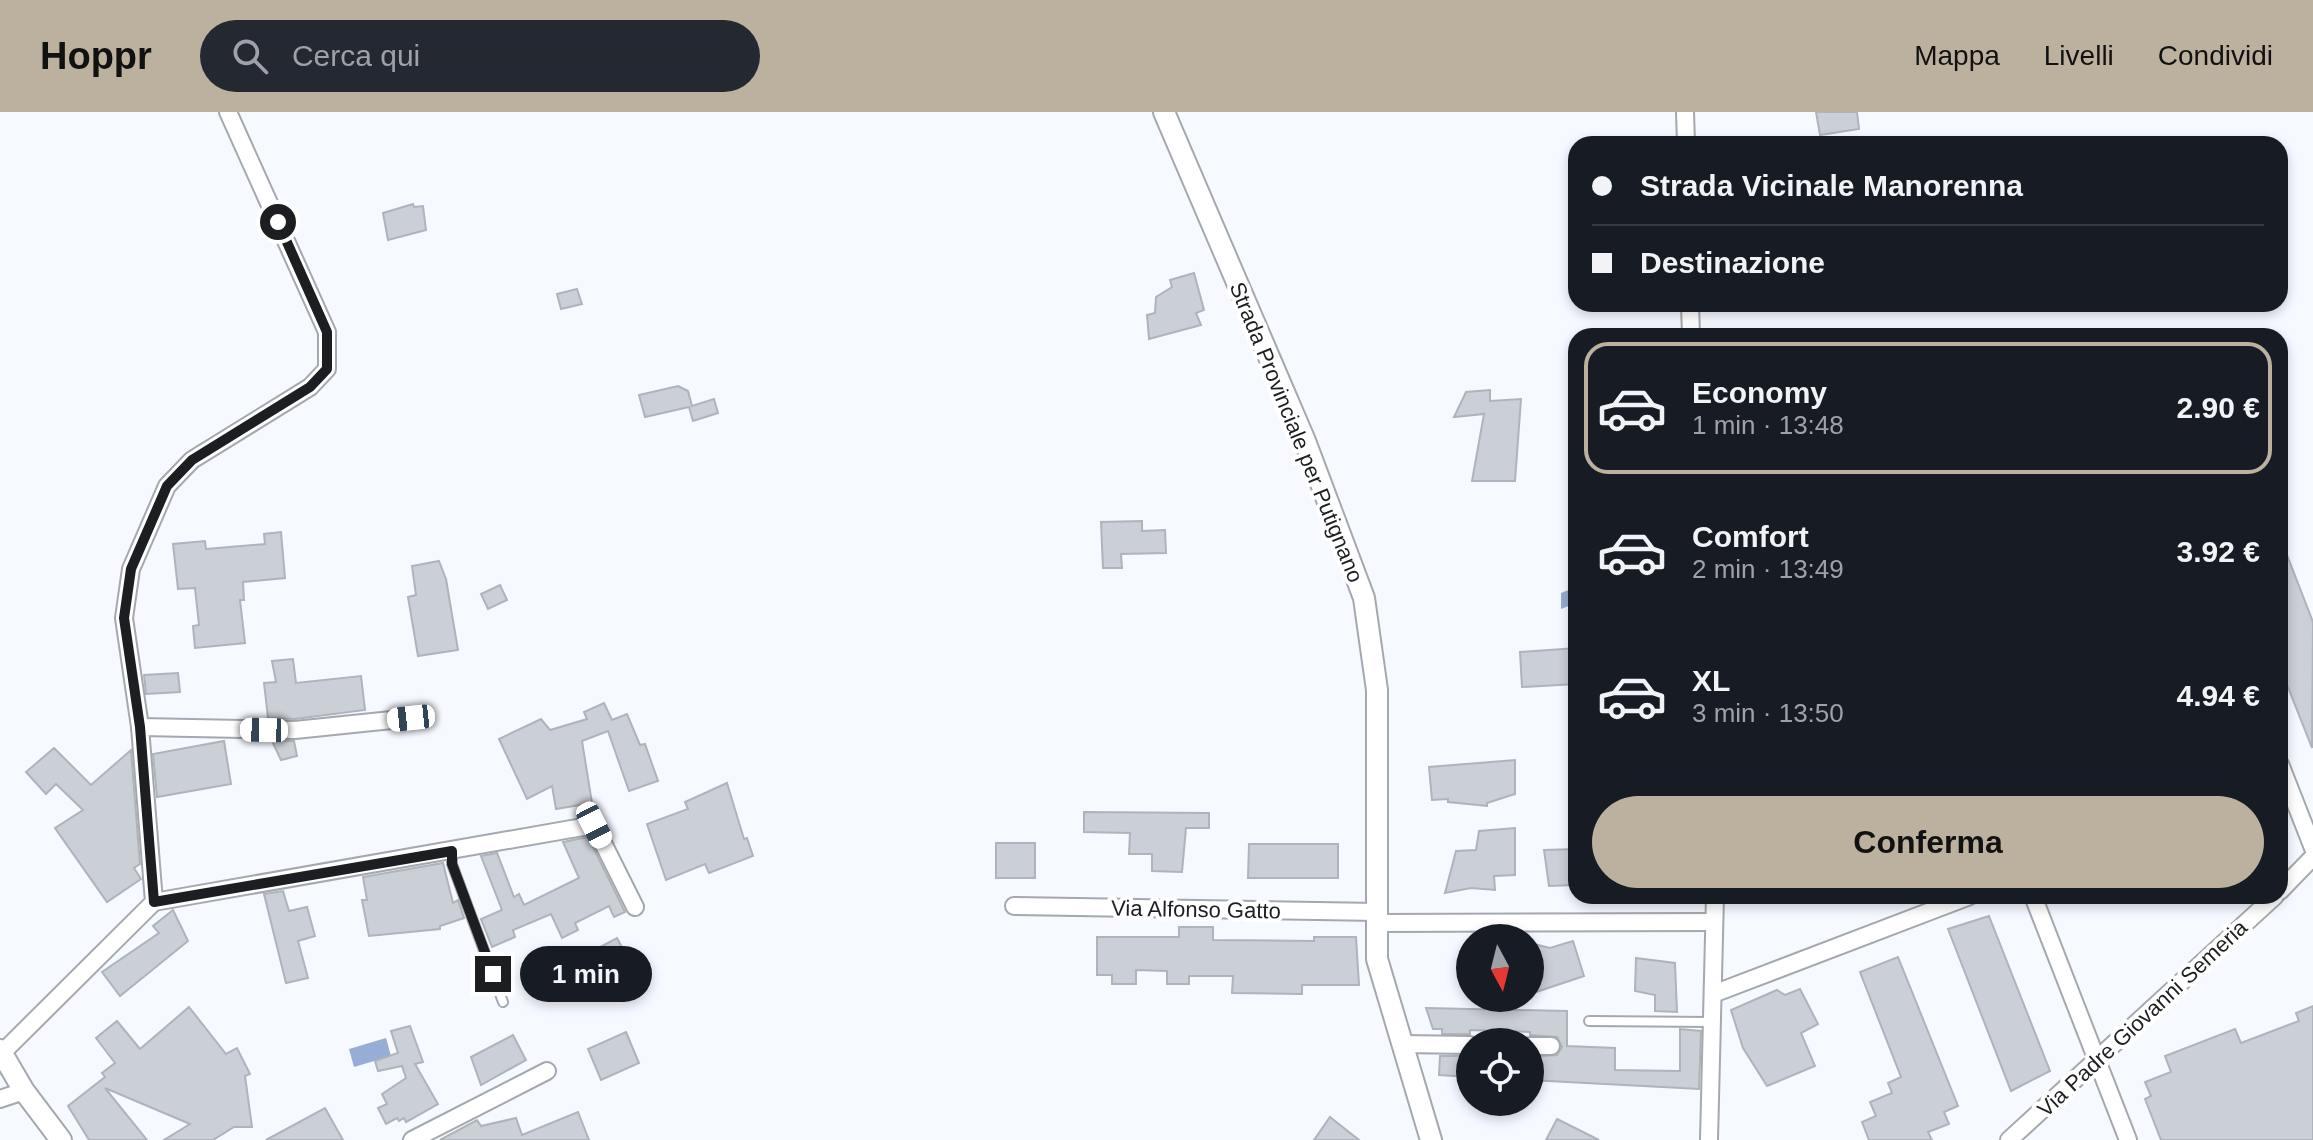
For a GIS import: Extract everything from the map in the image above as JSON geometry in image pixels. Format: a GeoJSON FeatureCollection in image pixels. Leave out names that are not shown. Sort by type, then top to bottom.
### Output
{"type":"FeatureCollection","features":[{"type":"Feature","properties":{"kind":"street"},"geometry":{"type":"LineString","coordinates":[[154,902],[140,727],[124,618],[131,569],[167,486],[192,460],[310,387],[327,369],[327,332],[228,112]]}},
{"type":"Feature","properties":{"kind":"street","name":"Strada Provinciale per Putignano"},"geometry":{"type":"LineString","coordinates":[[1164,112],[1305,441],[1364,598],[1377,690],[1377,959],[1431,1140]]}},
{"type":"Feature","properties":{"kind":"street"},"geometry":{"type":"LineString","coordinates":[[1685,112],[1686,136]]}},
{"type":"Feature","properties":{"kind":"street"},"geometry":{"type":"LineString","coordinates":[[140,727],[295,730],[411,718]]}},
{"type":"Feature","properties":{"kind":"street"},"geometry":{"type":"LineString","coordinates":[[2288,784],[2313,848]]}},
{"type":"Feature","properties":{"kind":"street"},"geometry":{"type":"LineString","coordinates":[[61,1140],[24,1091],[1,1052],[154,902],[594,825],[635,907]]}},
{"type":"Feature","properties":{"kind":"street"},"geometry":{"type":"LineString","coordinates":[[2288,883],[2313,857]]}},
{"type":"Feature","properties":{"kind":"street"},"geometry":{"type":"LineString","coordinates":[[1709,1140],[1715,904]]}},
{"type":"Feature","properties":{"kind":"street"},"geometry":{"type":"LineString","coordinates":[[1713,994],[1949,904]]}},
{"type":"Feature","properties":{"kind":"street"},"geometry":{"type":"LineString","coordinates":[[2036,904],[2128,1140]]}},
{"type":"Feature","properties":{"kind":"street","name":"Via Padre Giovanni Semeria"},"geometry":{"type":"LineString","coordinates":[[2009,1140],[2266,904]]}},
{"type":"Feature","properties":{"kind":"street","name":"Via Alfonso Gatto"},"geometry":{"type":"LineString","coordinates":[[1014,906],[1378,918],[1714,922]]}},
{"type":"Feature","properties":{"kind":"street"},"geometry":{"type":"LineString","coordinates":[[1402,1044],[1456,1045]]}},
{"type":"Feature","properties":{"kind":"street"},"geometry":{"type":"LineString","coordinates":[[1544,1046],[1551,1046]]}},
{"type":"Feature","properties":{"kind":"street"},"geometry":{"type":"LineString","coordinates":[[412,1140],[547,1071]]}},
{"type":"Feature","properties":{"kind":"street"},"geometry":{"type":"LineString","coordinates":[[0,1099],[24,1091]]}},
{"type":"Feature","properties":{"kind":"lane"},"geometry":{"type":"LineString","coordinates":[[452,851],[452,864],[503,1002]]}},
{"type":"Feature","properties":{"kind":"lane"},"geometry":{"type":"LineString","coordinates":[[1589,1021],[1712,1022]]}},
{"type":"Feature","properties":{"kind":"water"},"geometry":{"type":"Polygon","coordinates":[[[1568,590],[1568,606],[1561,609],[1561,593],[1568,590]]]}},
{"type":"Feature","properties":{"kind":"water"},"geometry":{"type":"Polygon","coordinates":[[[386,1038],[391,1056],[354,1067],[349,1049],[386,1038]]]}},
{"type":"Feature","properties":{"kind":"building"},"geometry":{"type":"Polygon","coordinates":[[[1816,112],[1857,112],[1859,129],[1820,135],[1816,112]]]}},
{"type":"Feature","properties":{"kind":"building"},"geometry":{"type":"Polygon","coordinates":[[[413,204],[414,207],[423,206],[426,230],[388,240],[383,213],[413,204]]]}},
{"type":"Feature","properties":{"kind":"building"},"geometry":{"type":"Polygon","coordinates":[[[1194,273],[1204,310],[1196,313],[1201,325],[1149,339],[1147,315],[1155,313],[1156,297],[1172,287],[1170,280],[1194,273]]]}},
{"type":"Feature","properties":{"kind":"building"},"geometry":{"type":"Polygon","coordinates":[[[577,289],[582,304],[561,309],[557,294],[577,289]]]}},
{"type":"Feature","properties":{"kind":"building"},"geometry":{"type":"Polygon","coordinates":[[[678,386],[688,391],[692,406],[714,399],[718,413],[693,421],[689,407],[645,417],[639,395],[678,386]]]}},
{"type":"Feature","properties":{"kind":"building"},"geometry":{"type":"Polygon","coordinates":[[[1490,390],[1490,401],[1521,399],[1515,481],[1472,481],[1484,414],[1454,417],[1466,392],[1490,390]]]}},
{"type":"Feature","properties":{"kind":"building"},"geometry":{"type":"Polygon","coordinates":[[[1142,521],[1142,531],[1165,530],[1166,553],[1121,554],[1122,568],[1103,568],[1101,522],[1142,521]]]}},
{"type":"Feature","properties":{"kind":"building"},"geometry":{"type":"Polygon","coordinates":[[[281,532],[285,578],[243,582],[244,600],[240,600],[245,643],[195,648],[193,626],[199,625],[195,588],[178,589],[173,544],[205,541],[206,549],[265,544],[264,534],[281,532]]]}},
{"type":"Feature","properties":{"kind":"building"},"geometry":{"type":"Polygon","coordinates":[[[2288,558],[2313,622],[2312,748],[2288,687],[2288,558]]]}},
{"type":"Feature","properties":{"kind":"building"},"geometry":{"type":"Polygon","coordinates":[[[439,561],[446,579],[458,650],[418,656],[408,597],[416,595],[412,566],[439,561]]]}},
{"type":"Feature","properties":{"kind":"building"},"geometry":{"type":"Polygon","coordinates":[[[500,585],[507,600],[488,609],[481,594],[500,585]]]}},
{"type":"Feature","properties":{"kind":"building"},"geometry":{"type":"Polygon","coordinates":[[[1568,649],[1568,684],[1522,687],[1520,652],[1568,649]]]}},
{"type":"Feature","properties":{"kind":"building"},"geometry":{"type":"Polygon","coordinates":[[[293,659],[296,683],[361,676],[365,710],[295,719],[268,718],[264,683],[276,682],[272,661],[293,659]]]}},
{"type":"Feature","properties":{"kind":"building"},"geometry":{"type":"Polygon","coordinates":[[[178,673],[180,692],[146,694],[144,675],[178,673]]]}},
{"type":"Feature","properties":{"kind":"building"},"geometry":{"type":"Polygon","coordinates":[[[604,703],[612,720],[627,714],[640,745],[645,744],[658,781],[629,791],[608,731],[582,741],[592,803],[556,809],[552,786],[527,799],[499,739],[541,719],[550,730],[587,719],[584,712],[604,703]]]}},
{"type":"Feature","properties":{"kind":"building"},"geometry":{"type":"Polygon","coordinates":[[[224,741],[231,784],[157,797],[153,754],[224,741]]]}},
{"type":"Feature","properties":{"kind":"building"},"geometry":{"type":"Polygon","coordinates":[[[272,741],[294,741],[297,756],[281,760],[272,741]]]}},
{"type":"Feature","properties":{"kind":"building"},"geometry":{"type":"Polygon","coordinates":[[[54,748],[91,785],[131,750],[140,864],[134,868],[141,879],[107,902],[55,828],[83,810],[56,784],[46,794],[26,772],[54,748]]]}},
{"type":"Feature","properties":{"kind":"building"},"geometry":{"type":"Polygon","coordinates":[[[1515,760],[1515,794],[1487,803],[1487,806],[1448,802],[1448,799],[1432,800],[1429,767],[1515,760]]]}},
{"type":"Feature","properties":{"kind":"building"},"geometry":{"type":"Polygon","coordinates":[[[727,783],[744,839],[747,838],[753,856],[709,873],[705,864],[666,880],[647,824],[688,809],[685,802],[727,783]]]}},
{"type":"Feature","properties":{"kind":"building"},"geometry":{"type":"Polygon","coordinates":[[[1084,812],[1209,813],[1209,828],[1186,828],[1182,872],[1152,871],[1152,854],[1129,854],[1130,833],[1084,832],[1084,812]]]}},
{"type":"Feature","properties":{"kind":"building"},"geometry":{"type":"Polygon","coordinates":[[[1515,828],[1515,875],[1494,876],[1495,890],[1471,888],[1445,893],[1456,851],[1476,850],[1479,831],[1515,828]]]}},
{"type":"Feature","properties":{"kind":"building"},"geometry":{"type":"Polygon","coordinates":[[[588,837],[625,912],[614,917],[609,906],[575,923],[578,930],[562,938],[551,914],[513,930],[515,937],[492,947],[481,919],[502,910],[481,856],[497,853],[514,897],[519,894],[524,905],[579,878],[563,842],[588,837]]]}},
{"type":"Feature","properties":{"kind":"building"},"geometry":{"type":"Polygon","coordinates":[[[996,843],[1035,843],[1035,878],[996,878],[996,843]]]}},
{"type":"Feature","properties":{"kind":"building"},"geometry":{"type":"Polygon","coordinates":[[[1249,844],[1338,844],[1338,878],[1248,878],[1249,844]]]}},
{"type":"Feature","properties":{"kind":"building"},"geometry":{"type":"Polygon","coordinates":[[[1568,849],[1568,885],[1549,886],[1544,850],[1568,849]]]}},
{"type":"Feature","properties":{"kind":"building"},"geometry":{"type":"Polygon","coordinates":[[[443,863],[453,903],[458,900],[464,918],[440,926],[440,929],[369,936],[362,900],[367,900],[363,877],[443,863]]]}},
{"type":"Feature","properties":{"kind":"building"},"geometry":{"type":"Polygon","coordinates":[[[283,891],[289,911],[307,907],[315,936],[298,941],[308,978],[286,983],[264,894],[283,891]]]}},
{"type":"Feature","properties":{"kind":"building"},"geometry":{"type":"Polygon","coordinates":[[[173,910],[188,941],[120,996],[102,972],[159,933],[153,926],[173,910]]]}},
{"type":"Feature","properties":{"kind":"building"},"geometry":{"type":"Polygon","coordinates":[[[1989,916],[2050,1071],[2011,1091],[1948,929],[1989,916]]]}},
{"type":"Feature","properties":{"kind":"building"},"geometry":{"type":"Polygon","coordinates":[[[1179,927],[1213,927],[1213,940],[1314,941],[1314,937],[1356,937],[1359,985],[1302,985],[1302,994],[1232,993],[1233,976],[1189,976],[1189,984],[1167,984],[1167,971],[1136,970],[1136,984],[1112,984],[1112,975],[1097,975],[1097,937],[1179,937],[1179,927]]]}},
{"type":"Feature","properties":{"kind":"building"},"geometry":{"type":"Polygon","coordinates":[[[617,938],[638,977],[605,994],[599,984],[589,991],[577,967],[588,961],[585,955],[617,938]]]}},
{"type":"Feature","properties":{"kind":"building"},"geometry":{"type":"Polygon","coordinates":[[[1573,941],[1584,976],[1544,989],[1544,946],[1550,948],[1573,941]]]}},
{"type":"Feature","properties":{"kind":"building"},"geometry":{"type":"Polygon","coordinates":[[[1898,957],[1958,1106],[1944,1112],[1949,1124],[1928,1132],[1932,1140],[1869,1140],[1862,1122],[1876,1116],[1870,1102],[1892,1093],[1888,1083],[1901,1077],[1860,972],[1898,957]]]}},
{"type":"Feature","properties":{"kind":"building"},"geometry":{"type":"Polygon","coordinates":[[[1636,958],[1675,963],[1677,1012],[1655,1011],[1655,995],[1635,991],[1636,958]]]}},
{"type":"Feature","properties":{"kind":"building"},"geometry":{"type":"Polygon","coordinates":[[[1800,989],[1818,1024],[1801,1033],[1815,1066],[1767,1086],[1743,1048],[1731,1010],[1777,990],[1785,995],[1800,989]]]}},
{"type":"Feature","properties":{"kind":"building"},"geometry":{"type":"Polygon","coordinates":[[[2313,1006],[2313,1140],[2161,1140],[2145,1099],[2151,1096],[2145,1082],[2171,1072],[2165,1056],[2235,1029],[2241,1043],[2299,1021],[2296,1013],[2313,1006]]]}},
{"type":"Feature","properties":{"kind":"building"},"geometry":{"type":"Polygon","coordinates":[[[189,1007],[226,1054],[237,1048],[250,1074],[245,1076],[252,1127],[234,1127],[213,1140],[164,1140],[190,1124],[105,1088],[147,1140],[89,1140],[68,1106],[105,1077],[102,1073],[115,1063],[96,1038],[117,1021],[140,1049],[189,1007]]]}},
{"type":"Feature","properties":{"kind":"building"},"geometry":{"type":"Polygon","coordinates":[[[1426,1008],[1456,1009],[1456,1012],[1567,1011],[1567,1046],[1615,1048],[1615,1070],[1680,1071],[1680,1029],[1701,1031],[1699,1089],[1544,1081],[1544,1056],[1557,1055],[1562,1047],[1557,1037],[1544,1036],[1544,1028],[1456,1028],[1456,1034],[1442,1034],[1442,1029],[1433,1029],[1426,1008]]]}},
{"type":"Feature","properties":{"kind":"building"},"geometry":{"type":"Polygon","coordinates":[[[410,1026],[423,1062],[415,1064],[438,1104],[406,1122],[404,1118],[399,1121],[397,1118],[386,1124],[378,1108],[387,1104],[382,1094],[406,1078],[402,1066],[378,1071],[375,1061],[398,1053],[391,1031],[410,1026]]]}},
{"type":"Feature","properties":{"kind":"building"},"geometry":{"type":"Polygon","coordinates":[[[626,1032],[639,1063],[601,1080],[588,1049],[626,1032]]]}},
{"type":"Feature","properties":{"kind":"building"},"geometry":{"type":"Polygon","coordinates":[[[513,1035],[526,1060],[481,1085],[471,1057],[513,1035]]]}},
{"type":"Feature","properties":{"kind":"building"},"geometry":{"type":"Polygon","coordinates":[[[1440,1056],[1456,1056],[1456,1076],[1439,1075],[1440,1056]]]}},
{"type":"Feature","properties":{"kind":"building"},"geometry":{"type":"Polygon","coordinates":[[[325,1108],[343,1140],[266,1140],[325,1108]]]}},
{"type":"Feature","properties":{"kind":"building"},"geometry":{"type":"Polygon","coordinates":[[[578,1112],[589,1140],[440,1140],[477,1120],[481,1126],[516,1118],[522,1135],[578,1112]]]}},
{"type":"Feature","properties":{"kind":"building"},"geometry":{"type":"Polygon","coordinates":[[[1330,1117],[1359,1140],[1314,1140],[1330,1117]]]}},
{"type":"Feature","properties":{"kind":"building"},"geometry":{"type":"Polygon","coordinates":[[[1557,1119],[1599,1140],[1546,1140],[1557,1119]]]}},
{"type":"Feature","properties":{"kind":"route"},"geometry":{"type":"LineString","coordinates":[[278,222],[327,332],[330,349],[327,369],[310,387],[192,460],[167,486],[131,569],[124,618],[140,727],[154,902],[452,851],[452,864],[493,974]]}}]}
